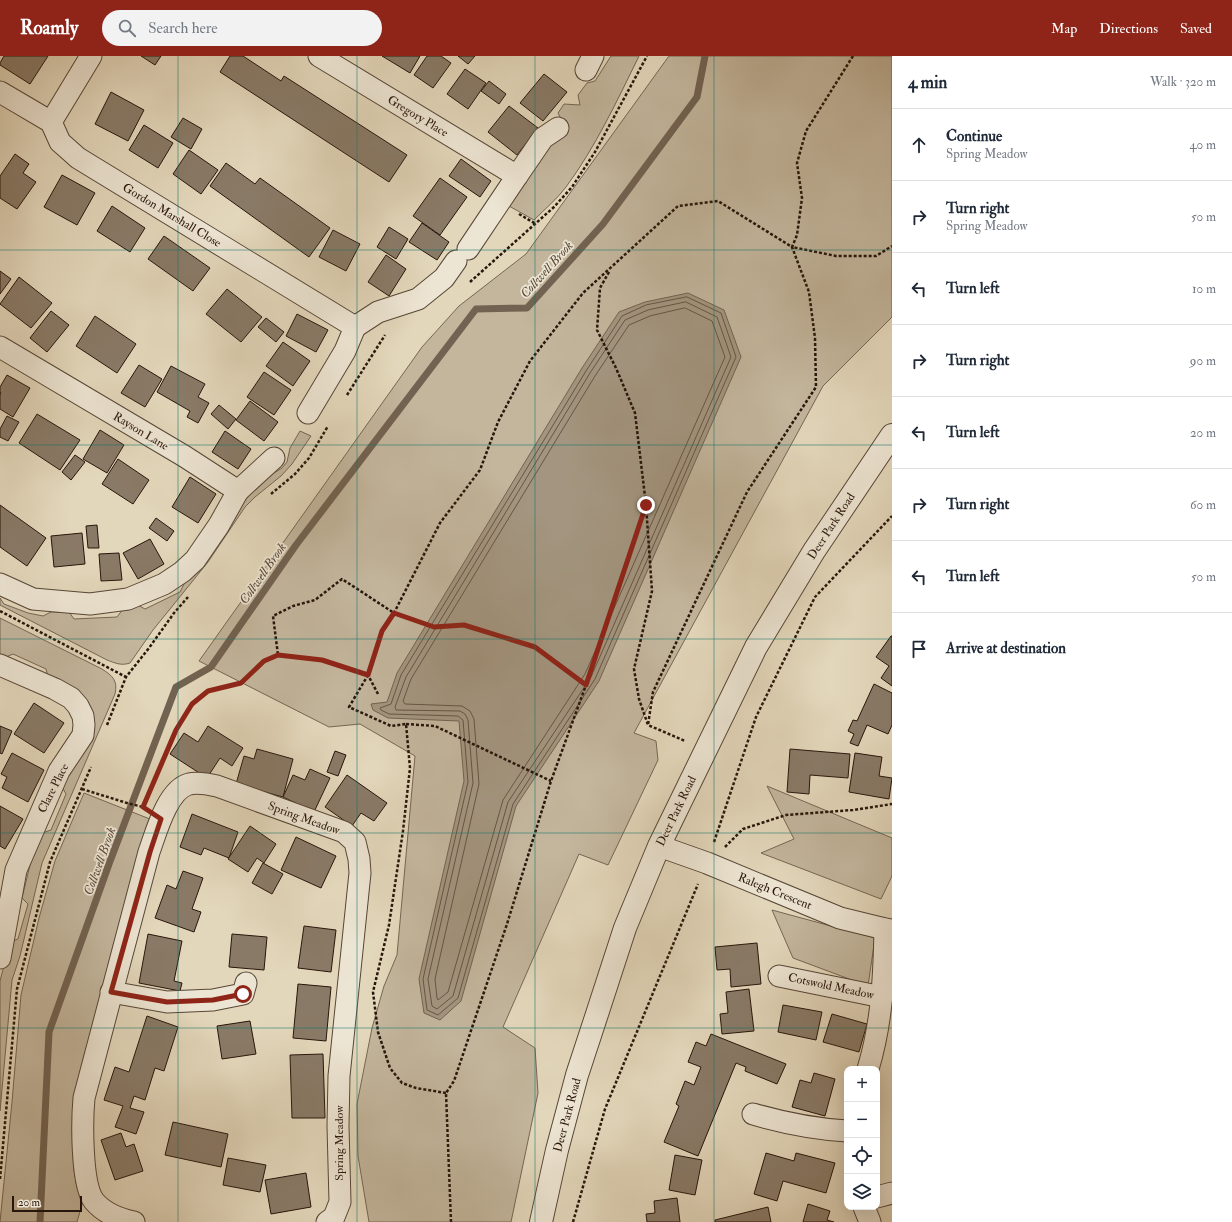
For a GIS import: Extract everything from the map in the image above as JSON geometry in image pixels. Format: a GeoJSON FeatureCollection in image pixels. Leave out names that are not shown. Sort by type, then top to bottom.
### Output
{"type":"FeatureCollection","features":[{"type":"Feature","properties":{"kind":"street"},"geometry":{"type":"LineString","coordinates":[[0,92],[51,122],[91,56]]}},
{"type":"Feature","properties":{"kind":"street","name":"Gregory Place"},"geometry":{"type":"LineString","coordinates":[[319,56],[517,176]]}},
{"type":"Feature","properties":{"kind":"street","name":"Gordon Marshall Close"},"geometry":{"type":"LineString","coordinates":[[51,122],[60,142],[78,158],[355,326]]}},
{"type":"Feature","properties":{"kind":"street"},"geometry":{"type":"LineString","coordinates":[[308,413],[345,351],[355,326],[378,312],[418,299],[444,278],[462,255],[543,138],[558,128]]}},
{"type":"Feature","properties":{"kind":"street","name":"Rayson Lane"},"geometry":{"type":"LineString","coordinates":[[0,347],[184,456],[238,492]]}},
{"type":"Feature","properties":{"kind":"street","name":"Deer Park Road"},"geometry":{"type":"LineString","coordinates":[[540,1222],[577,1075],[625,928],[659,846],[756,647],[814,551],[892,435]]}},
{"type":"Feature","properties":{"kind":"street"},"geometry":{"type":"LineString","coordinates":[[0,584],[33,599],[90,604],[128,599],[164,584],[182,572],[195,560],[219,525],[238,492],[274,458]]}},
{"type":"Feature","properties":{"kind":"street","name":"Clare Place"},"geometry":{"type":"LineString","coordinates":[[0,665],[55,689],[71,698],[78,706],[83,716],[84,725],[83,735],[59,771],[8,867],[0,958]]}},
{"type":"Feature","properties":{"kind":"street","name":"Spring Meadow"},"geometry":{"type":"LineString","coordinates":[[134,1222],[108,1213],[93,1200],[86,1181],[82,1125],[84,1098],[111,992],[150,852],[161,819],[174,793],[188,784],[206,783],[344,832],[355,842],[360,859],[360,873],[340,1076],[338,1126],[340,1202],[334,1217],[327,1222]]}},
{"type":"Feature","properties":{"kind":"street","name":"Ralegh Crescent"},"geometry":{"type":"LineString","coordinates":[[659,846],[707,863],[840,918],[889,929]]}},
{"type":"Feature","properties":{"kind":"street","name":"Cotswold Meadow"},"geometry":{"type":"LineString","coordinates":[[869,1066],[880,1019],[889,929]]}},
{"type":"Feature","properties":{"kind":"street","name":"Cotswold Meadow"},"geometry":{"type":"LineString","coordinates":[[779,976],[882,997]]}},
{"type":"Feature","properties":{"kind":"street"},"geometry":{"type":"LineString","coordinates":[[111,992],[167,1002],[213,1000],[243,994],[246,983]]}},
{"type":"Feature","properties":{"kind":"street"},"geometry":{"type":"LineString","coordinates":[[753,1114],[797,1125],[844,1131]]}},
{"type":"Feature","properties":{"kind":"street"},"geometry":{"type":"LineString","coordinates":[[880,1196],[892,1193]]}},
{"type":"Feature","properties":{"kind":"street"},"geometry":{"type":"LineString","coordinates":[[865,1210],[870,1222]]}},
{"type":"Feature","properties":{"kind":"path"},"geometry":{"type":"LineString","coordinates":[[465,286],[554,208],[572,187],[595,152],[647,56]]}},
{"type":"Feature","properties":{"kind":"path"},"geometry":{"type":"LineString","coordinates":[[648,725],[653,692],[747,492],[816,388],[815,338],[809,292],[792,247],[797,235],[802,198],[797,162],[806,131],[853,56]]}},
{"type":"Feature","properties":{"kind":"path"},"geometry":{"type":"LineString","coordinates":[[551,781],[435,726],[406,724],[391,726],[349,707],[368,675],[382,631],[394,613],[440,523],[480,470],[498,422],[530,361],[583,293],[610,270],[678,206],[718,201],[792,247],[836,256],[876,256],[892,246]]}},
{"type":"Feature","properties":{"kind":"path"},"geometry":{"type":"LineString","coordinates":[[610,270],[600,288],[597,330],[616,368],[635,413],[646,505],[652,590],[634,669],[639,699],[648,725],[705,750]]}},
{"type":"Feature","properties":{"kind":"path"},"geometry":{"type":"LineString","coordinates":[[344,401],[387,333]]}},
{"type":"Feature","properties":{"kind":"path"},"geometry":{"type":"LineString","coordinates":[[268,496],[296,474],[309,458],[332,420]]}},
{"type":"Feature","properties":{"kind":"path"},"geometry":{"type":"LineString","coordinates":[[451,1222],[446,1093],[454,1081],[507,924],[551,781],[586,685],[646,505]]}},
{"type":"Feature","properties":{"kind":"path"},"geometry":{"type":"LineString","coordinates":[[278,655],[272,616],[293,606],[315,600],[342,579],[394,613],[434,627],[464,625],[535,647],[586,685]]}},
{"type":"Feature","properties":{"kind":"path"},"geometry":{"type":"LineString","coordinates":[[106,729],[126,677],[174,613],[189,596]]}},
{"type":"Feature","properties":{"kind":"path"},"geometry":{"type":"LineString","coordinates":[[0,611],[126,677]]}},
{"type":"Feature","properties":{"kind":"path"},"geometry":{"type":"LineString","coordinates":[[152,786],[176,730],[192,704],[208,691],[241,683],[264,661],[278,655],[322,660],[368,675],[378,694]]}},
{"type":"Feature","properties":{"kind":"path"},"geometry":{"type":"LineString","coordinates":[[406,724],[410,768],[403,831],[389,925],[373,992],[378,1032],[390,1068],[402,1083],[416,1088],[446,1093]]}},
{"type":"Feature","properties":{"kind":"path"},"geometry":{"type":"LineString","coordinates":[[0,1179],[17,989],[50,862],[91,766]]}},
{"type":"Feature","properties":{"kind":"path"},"geometry":{"type":"LineString","coordinates":[[82,789],[143,807],[161,819]]}},
{"type":"Feature","properties":{"kind":"path"},"geometry":{"type":"LineString","coordinates":[[707,863],[743,829],[786,815],[854,810],[892,804]]}},
{"type":"Feature","properties":{"kind":"shaded area"},"geometry":{"type":"Polygon","coordinates":[[[611,56],[639,56],[606,123],[577,172],[559,196],[534,220],[509,206],[548,141],[565,127],[558,113],[564,104],[580,105],[578,95],[587,83],[595,81],[611,56]]]}},
{"type":"Feature","properties":{"kind":"shaded area"},"geometry":{"type":"Polygon","coordinates":[[[669,56],[892,56],[892,317],[823,386],[634,733],[656,741],[658,760],[608,865],[579,854],[503,1027],[535,1048],[538,1093],[511,1222],[369,1222],[358,1156],[357,1104],[372,1028],[384,986],[397,955],[415,756],[360,724],[329,727],[199,661],[422,347],[459,306],[526,254],[669,56]]]}},
{"type":"Feature","properties":{"kind":"shaded area"},"geometry":{"type":"Polygon","coordinates":[[[300,431],[311,436],[292,464],[281,476],[245,507],[208,562],[153,630],[130,663],[121,664],[107,660],[0,605],[0,598],[4,604],[28,613],[43,616],[51,612],[69,612],[74,619],[117,617],[123,609],[136,604],[145,609],[180,592],[185,582],[249,495],[266,478],[282,468],[287,462],[290,448],[300,431]]]}},
{"type":"Feature","properties":{"kind":"shaded area"},"geometry":{"type":"Polygon","coordinates":[[[0,618],[102,669],[114,679],[116,689],[42,863],[20,956],[12,980],[0,1111],[0,981],[10,942],[18,939],[28,904],[22,898],[30,865],[42,833],[51,830],[66,794],[62,787],[92,735],[48,677],[46,669],[13,654],[4,658],[0,656],[0,618]]]}},
{"type":"Feature","properties":{"kind":"shaded area"},"geometry":{"type":"Polygon","coordinates":[[[767,786],[892,838],[892,876],[881,899],[761,853],[794,839],[767,786]]]}},
{"type":"Feature","properties":{"kind":"shaded area"},"geometry":{"type":"Polygon","coordinates":[[[84,793],[155,821],[84,1056],[75,1094],[73,1137],[74,1170],[77,1188],[83,1201],[77,1222],[0,1222],[21,995],[39,918],[55,861],[84,793]]]}},
{"type":"Feature","properties":{"kind":"shaded area"},"geometry":{"type":"Polygon","coordinates":[[[772,910],[875,938],[868,986],[793,958],[772,910]]]}},
{"type":"Feature","properties":{"kind":"water"},"geometry":{"type":"Polygon","coordinates":[[[688,293],[724,310],[741,357],[599,681],[516,806],[461,1001],[440,1020],[424,1013],[419,979],[464,781],[459,721],[388,718],[373,710],[371,704],[387,702],[397,673],[582,368],[619,312],[645,302],[688,293]]]}},
{"type":"Feature","properties":{"kind":"building"},"geometry":{"type":"Polygon","coordinates":[[[4,56],[48,56],[30,84],[0,65],[4,56]]]}},
{"type":"Feature","properties":{"kind":"building"},"geometry":{"type":"Polygon","coordinates":[[[141,56],[161,56],[155,65],[141,56]]]}},
{"type":"Feature","properties":{"kind":"building"},"geometry":{"type":"Polygon","coordinates":[[[230,56],[243,56],[281,81],[284,76],[407,155],[389,182],[220,72],[230,56]]]}},
{"type":"Feature","properties":{"kind":"building"},"geometry":{"type":"Polygon","coordinates":[[[382,56],[420,56],[410,73],[382,56]]]}},
{"type":"Feature","properties":{"kind":"building"},"geometry":{"type":"Polygon","coordinates":[[[427,56],[441,56],[451,63],[433,88],[414,75],[427,56]]]}},
{"type":"Feature","properties":{"kind":"building"},"geometry":{"type":"Polygon","coordinates":[[[458,56],[475,56],[468,64],[458,56]]]}},
{"type":"Feature","properties":{"kind":"building"},"geometry":{"type":"Polygon","coordinates":[[[465,69],[486,83],[468,109],[447,94],[465,69]]]}},
{"type":"Feature","properties":{"kind":"building"},"geometry":{"type":"Polygon","coordinates":[[[544,74],[567,92],[543,121],[520,103],[544,74]]]}},
{"type":"Feature","properties":{"kind":"building"},"geometry":{"type":"Polygon","coordinates":[[[489,81],[506,94],[499,104],[481,91],[489,81]]]}},
{"type":"Feature","properties":{"kind":"building"},"geometry":{"type":"Polygon","coordinates":[[[111,92],[144,110],[128,141],[95,124],[111,92]]]}},
{"type":"Feature","properties":{"kind":"building"},"geometry":{"type":"Polygon","coordinates":[[[509,106],[538,128],[517,155],[488,132],[509,106]]]}},
{"type":"Feature","properties":{"kind":"building"},"geometry":{"type":"Polygon","coordinates":[[[183,118],[202,129],[191,149],[171,137],[183,118]]]}},
{"type":"Feature","properties":{"kind":"building"},"geometry":{"type":"Polygon","coordinates":[[[144,125],[173,143],[158,168],[129,150],[144,125]]]}},
{"type":"Feature","properties":{"kind":"building"},"geometry":{"type":"Polygon","coordinates":[[[189,150],[218,170],[201,194],[173,174],[189,150]]]}},
{"type":"Feature","properties":{"kind":"building"},"geometry":{"type":"Polygon","coordinates":[[[15,154],[29,164],[23,173],[36,182],[17,209],[0,198],[0,176],[15,154]]]}},
{"type":"Feature","properties":{"kind":"building"},"geometry":{"type":"Polygon","coordinates":[[[461,159],[491,181],[480,197],[449,176],[461,159]]]}},
{"type":"Feature","properties":{"kind":"building"},"geometry":{"type":"Polygon","coordinates":[[[226,163],[255,184],[260,178],[330,228],[309,257],[210,186],[226,163]]]}},
{"type":"Feature","properties":{"kind":"building"},"geometry":{"type":"Polygon","coordinates":[[[62,175],[95,193],[77,225],[44,207],[62,175]]]}},
{"type":"Feature","properties":{"kind":"building"},"geometry":{"type":"Polygon","coordinates":[[[440,178],[467,197],[440,235],[413,216],[440,178]]]}},
{"type":"Feature","properties":{"kind":"building"},"geometry":{"type":"Polygon","coordinates":[[[112,206],[145,228],[130,252],[97,231],[112,206]]]}},
{"type":"Feature","properties":{"kind":"building"},"geometry":{"type":"Polygon","coordinates":[[[422,223],[449,242],[437,260],[409,242],[422,223]]]}},
{"type":"Feature","properties":{"kind":"building"},"geometry":{"type":"Polygon","coordinates":[[[389,227],[408,239],[396,259],[377,247],[389,227]]]}},
{"type":"Feature","properties":{"kind":"building"},"geometry":{"type":"Polygon","coordinates":[[[333,230],[360,244],[346,271],[319,257],[333,230]]]}},
{"type":"Feature","properties":{"kind":"building"},"geometry":{"type":"Polygon","coordinates":[[[164,236],[210,268],[193,291],[148,259],[164,236]]]}},
{"type":"Feature","properties":{"kind":"building"},"geometry":{"type":"Polygon","coordinates":[[[386,255],[406,269],[389,296],[368,282],[386,255]]]}},
{"type":"Feature","properties":{"kind":"building"},"geometry":{"type":"Polygon","coordinates":[[[0,271],[11,279],[0,294],[0,271]]]}},
{"type":"Feature","properties":{"kind":"building"},"geometry":{"type":"Polygon","coordinates":[[[19,277],[52,303],[31,328],[0,304],[19,277]]]}},
{"type":"Feature","properties":{"kind":"building"},"geometry":{"type":"Polygon","coordinates":[[[227,289],[262,317],[241,342],[206,314],[227,289]]]}},
{"type":"Feature","properties":{"kind":"building"},"geometry":{"type":"Polygon","coordinates":[[[51,311],[69,325],[47,352],[30,338],[51,311]]]}},
{"type":"Feature","properties":{"kind":"building"},"geometry":{"type":"Polygon","coordinates":[[[297,314],[328,330],[316,352],[286,336],[297,314]]]}},
{"type":"Feature","properties":{"kind":"building"},"geometry":{"type":"Polygon","coordinates":[[[95,316],[136,344],[117,373],[76,346],[95,316]]]}},
{"type":"Feature","properties":{"kind":"building"},"geometry":{"type":"Polygon","coordinates":[[[266,318],[284,332],[276,342],[258,327],[266,318]]]}},
{"type":"Feature","properties":{"kind":"building"},"geometry":{"type":"Polygon","coordinates":[[[283,342],[310,361],[293,386],[266,366],[283,342]]]}},
{"type":"Feature","properties":{"kind":"building"},"geometry":{"type":"Polygon","coordinates":[[[139,365],[162,379],[145,407],[121,393],[139,365]]]}},
{"type":"Feature","properties":{"kind":"building"},"geometry":{"type":"Polygon","coordinates":[[[171,366],[205,384],[198,397],[209,403],[198,423],[187,417],[190,411],[157,392],[171,366]]]}},
{"type":"Feature","properties":{"kind":"building"},"geometry":{"type":"Polygon","coordinates":[[[264,372],[291,390],[274,415],[247,397],[264,372]]]}},
{"type":"Feature","properties":{"kind":"building"},"geometry":{"type":"Polygon","coordinates":[[[7,375],[30,388],[13,417],[0,409],[0,387],[7,375]]]}},
{"type":"Feature","properties":{"kind":"building"},"geometry":{"type":"Polygon","coordinates":[[[250,401],[278,422],[264,441],[236,420],[250,401]]]}},
{"type":"Feature","properties":{"kind":"building"},"geometry":{"type":"Polygon","coordinates":[[[219,405],[236,419],[228,429],[211,414],[219,405]]]}},
{"type":"Feature","properties":{"kind":"building"},"geometry":{"type":"Polygon","coordinates":[[[37,414],[80,440],[60,470],[19,443],[37,414]]]}},
{"type":"Feature","properties":{"kind":"building"},"geometry":{"type":"Polygon","coordinates":[[[7,416],[19,422],[8,441],[0,437],[0,429],[7,416]]]}},
{"type":"Feature","properties":{"kind":"building"},"geometry":{"type":"Polygon","coordinates":[[[100,430],[124,445],[107,473],[83,459],[100,430]]]}},
{"type":"Feature","properties":{"kind":"building"},"geometry":{"type":"Polygon","coordinates":[[[225,431],[251,449],[238,469],[212,452],[225,431]]]}},
{"type":"Feature","properties":{"kind":"building"},"geometry":{"type":"Polygon","coordinates":[[[75,455],[85,462],[71,480],[62,472],[75,455]]]}},
{"type":"Feature","properties":{"kind":"building"},"geometry":{"type":"Polygon","coordinates":[[[118,459],[149,480],[133,504],[102,484],[118,459]]]}},
{"type":"Feature","properties":{"kind":"building"},"geometry":{"type":"Polygon","coordinates":[[[190,477],[216,494],[198,523],[172,507],[190,477]]]}},
{"type":"Feature","properties":{"kind":"building"},"geometry":{"type":"Polygon","coordinates":[[[0,505],[46,538],[27,566],[0,547],[0,505]]]}},
{"type":"Feature","properties":{"kind":"building"},"geometry":{"type":"Polygon","coordinates":[[[156,518],[174,531],[167,541],[149,528],[156,518]]]}},
{"type":"Feature","properties":{"kind":"building"},"geometry":{"type":"Polygon","coordinates":[[[97,525],[99,548],[88,548],[86,526],[97,525]]]}},
{"type":"Feature","properties":{"kind":"building"},"geometry":{"type":"Polygon","coordinates":[[[82,533],[85,564],[54,567],[51,536],[82,533]]]}},
{"type":"Feature","properties":{"kind":"building"},"geometry":{"type":"Polygon","coordinates":[[[150,539],[164,564],[138,579],[123,553],[150,539]]]}},
{"type":"Feature","properties":{"kind":"building"},"geometry":{"type":"Polygon","coordinates":[[[119,553],[122,580],[101,581],[99,554],[119,553]]]}},
{"type":"Feature","properties":{"kind":"building"},"geometry":{"type":"Polygon","coordinates":[[[891,636],[892,686],[881,678],[889,666],[876,657],[891,636]]]}},
{"type":"Feature","properties":{"kind":"building"},"geometry":{"type":"Polygon","coordinates":[[[874,684],[892,693],[892,725],[888,734],[867,725],[858,746],[850,743],[854,734],[848,731],[853,720],[857,721],[874,684]]]}},
{"type":"Feature","properties":{"kind":"building"},"geometry":{"type":"Polygon","coordinates":[[[34,703],[64,723],[44,753],[14,734],[34,703]]]}},
{"type":"Feature","properties":{"kind":"building"},"geometry":{"type":"Polygon","coordinates":[[[0,726],[12,731],[2,754],[0,753],[0,726]]]}},
{"type":"Feature","properties":{"kind":"building"},"geometry":{"type":"Polygon","coordinates":[[[208,726],[243,748],[232,766],[220,758],[207,778],[170,754],[184,733],[198,742],[208,726]]]}},
{"type":"Feature","properties":{"kind":"building"},"geometry":{"type":"Polygon","coordinates":[[[257,749],[293,759],[283,797],[236,784],[244,756],[254,759],[257,749]]]}},
{"type":"Feature","properties":{"kind":"building"},"geometry":{"type":"Polygon","coordinates":[[[790,749],[850,754],[848,778],[810,775],[809,794],[787,792],[790,749]]]}},
{"type":"Feature","properties":{"kind":"building"},"geometry":{"type":"Polygon","coordinates":[[[335,751],[346,755],[338,776],[327,772],[335,751]]]}},
{"type":"Feature","properties":{"kind":"building"},"geometry":{"type":"Polygon","coordinates":[[[12,753],[44,770],[28,802],[2,788],[7,777],[1,774],[12,753]]]}},
{"type":"Feature","properties":{"kind":"building"},"geometry":{"type":"Polygon","coordinates":[[[855,753],[882,757],[879,776],[892,778],[889,799],[849,792],[855,753]]]}},
{"type":"Feature","properties":{"kind":"building"},"geometry":{"type":"Polygon","coordinates":[[[310,769],[330,778],[314,812],[283,797],[293,775],[305,780],[310,769]]]}},
{"type":"Feature","properties":{"kind":"building"},"geometry":{"type":"Polygon","coordinates":[[[347,775],[387,803],[374,821],[361,813],[352,826],[325,807],[347,775]]]}},
{"type":"Feature","properties":{"kind":"building"},"geometry":{"type":"Polygon","coordinates":[[[0,806],[23,819],[5,849],[0,846],[0,806]]]}},
{"type":"Feature","properties":{"kind":"building"},"geometry":{"type":"Polygon","coordinates":[[[192,814],[238,832],[229,858],[204,848],[201,855],[180,847],[192,814]]]}},
{"type":"Feature","properties":{"kind":"building"},"geometry":{"type":"Polygon","coordinates":[[[250,826],[276,844],[264,863],[257,858],[248,872],[228,859],[250,826]]]}},
{"type":"Feature","properties":{"kind":"building"},"geometry":{"type":"Polygon","coordinates":[[[296,837],[336,856],[321,888],[281,870],[296,837]]]}},
{"type":"Feature","properties":{"kind":"building"},"geometry":{"type":"Polygon","coordinates":[[[263,863],[283,874],[272,894],[252,883],[263,863]]]}},
{"type":"Feature","properties":{"kind":"building"},"geometry":{"type":"Polygon","coordinates":[[[183,871],[203,878],[192,909],[201,912],[194,932],[155,918],[167,885],[176,889],[183,871]]]}},
{"type":"Feature","properties":{"kind":"building"},"geometry":{"type":"Polygon","coordinates":[[[304,926],[336,930],[331,972],[298,968],[304,926]]]}},
{"type":"Feature","properties":{"kind":"building"},"geometry":{"type":"Polygon","coordinates":[[[148,934],[182,941],[174,981],[182,983],[180,991],[139,983],[148,934]]]}},
{"type":"Feature","properties":{"kind":"building"},"geometry":{"type":"Polygon","coordinates":[[[232,934],[267,937],[264,970],[229,967],[232,934]]]}},
{"type":"Feature","properties":{"kind":"building"},"geometry":{"type":"Polygon","coordinates":[[[757,943],[761,984],[731,987],[730,969],[717,970],[715,947],[757,943]]]}},
{"type":"Feature","properties":{"kind":"building"},"geometry":{"type":"Polygon","coordinates":[[[298,984],[331,987],[326,1041],[293,1038],[298,984]]]}},
{"type":"Feature","properties":{"kind":"building"},"geometry":{"type":"Polygon","coordinates":[[[749,989],[754,1031],[722,1034],[720,1014],[728,1013],[726,992],[749,989]]]}},
{"type":"Feature","properties":{"kind":"building"},"geometry":{"type":"Polygon","coordinates":[[[783,1005],[822,1012],[816,1040],[778,1032],[783,1005]]]}},
{"type":"Feature","properties":{"kind":"building"},"geometry":{"type":"Polygon","coordinates":[[[832,1014],[867,1024],[859,1052],[823,1042],[832,1014]]]}},
{"type":"Feature","properties":{"kind":"building"},"geometry":{"type":"Polygon","coordinates":[[[147,1016],[178,1027],[164,1071],[155,1068],[145,1100],[134,1096],[130,1108],[144,1112],[136,1134],[115,1127],[123,1106],[104,1100],[115,1067],[129,1072],[147,1016]]]}},
{"type":"Feature","properties":{"kind":"building"},"geometry":{"type":"Polygon","coordinates":[[[250,1021],[256,1054],[222,1059],[217,1026],[250,1021]]]}},
{"type":"Feature","properties":{"kind":"building"},"geometry":{"type":"Polygon","coordinates":[[[711,1034],[786,1064],[777,1084],[745,1071],[746,1067],[736,1063],[698,1156],[664,1142],[679,1106],[676,1104],[685,1081],[694,1085],[701,1067],[688,1062],[696,1042],[706,1046],[711,1034]]]}},
{"type":"Feature","properties":{"kind":"building"},"geometry":{"type":"Polygon","coordinates":[[[323,1054],[325,1118],[292,1118],[290,1055],[323,1054]]]}},
{"type":"Feature","properties":{"kind":"building"},"geometry":{"type":"Polygon","coordinates":[[[814,1073],[835,1079],[825,1116],[792,1107],[800,1080],[811,1083],[814,1073]]]}},
{"type":"Feature","properties":{"kind":"building"},"geometry":{"type":"Polygon","coordinates":[[[173,1122],[228,1134],[221,1167],[165,1155],[173,1122]]]}},
{"type":"Feature","properties":{"kind":"building"},"geometry":{"type":"Polygon","coordinates":[[[121,1133],[126,1147],[134,1144],[143,1171],[115,1180],[101,1140],[121,1133]]]}},
{"type":"Feature","properties":{"kind":"building"},"geometry":{"type":"Polygon","coordinates":[[[766,1153],[794,1161],[796,1153],[835,1163],[826,1193],[783,1181],[777,1201],[754,1194],[766,1153]]]}},
{"type":"Feature","properties":{"kind":"building"},"geometry":{"type":"Polygon","coordinates":[[[675,1155],[702,1160],[695,1195],[669,1190],[675,1155]]]}},
{"type":"Feature","properties":{"kind":"building"},"geometry":{"type":"Polygon","coordinates":[[[228,1158],[266,1165],[260,1192],[223,1185],[228,1158]]]}},
{"type":"Feature","properties":{"kind":"building"},"geometry":{"type":"Polygon","coordinates":[[[306,1173],[311,1207],[271,1214],[265,1180],[306,1173]]]}},
{"type":"Feature","properties":{"kind":"building"},"geometry":{"type":"Polygon","coordinates":[[[677,1198],[680,1222],[647,1222],[646,1214],[655,1213],[654,1201],[677,1198]]]}},
{"type":"Feature","properties":{"kind":"building"},"geometry":{"type":"Polygon","coordinates":[[[808,1204],[830,1211],[827,1220],[834,1222],[803,1222],[808,1204]]]}},
{"type":"Feature","properties":{"kind":"building"},"geometry":{"type":"Polygon","coordinates":[[[768,1207],[771,1222],[715,1222],[715,1220],[768,1207]]]}},
{"type":"Feature","properties":{"kind":"waterway","name":"Collwell Brook"},"geometry":{"type":"LineString","coordinates":[[40,1222],[49,1032],[109,864],[176,687],[211,667],[296,545],[476,309],[527,308],[603,224],[697,97],[705,56]]}},
{"type":"Feature","properties":{"kind":"route"},"geometry":{"type":"LineString","coordinates":[[243,994],[213,1000],[167,1002],[111,992],[150,852],[161,819],[143,807],[176,730],[192,704],[208,691],[241,683],[264,661],[278,655],[322,660],[368,675],[382,631],[394,613],[434,627],[464,625],[535,647],[586,685],[646,505]]}}]}
